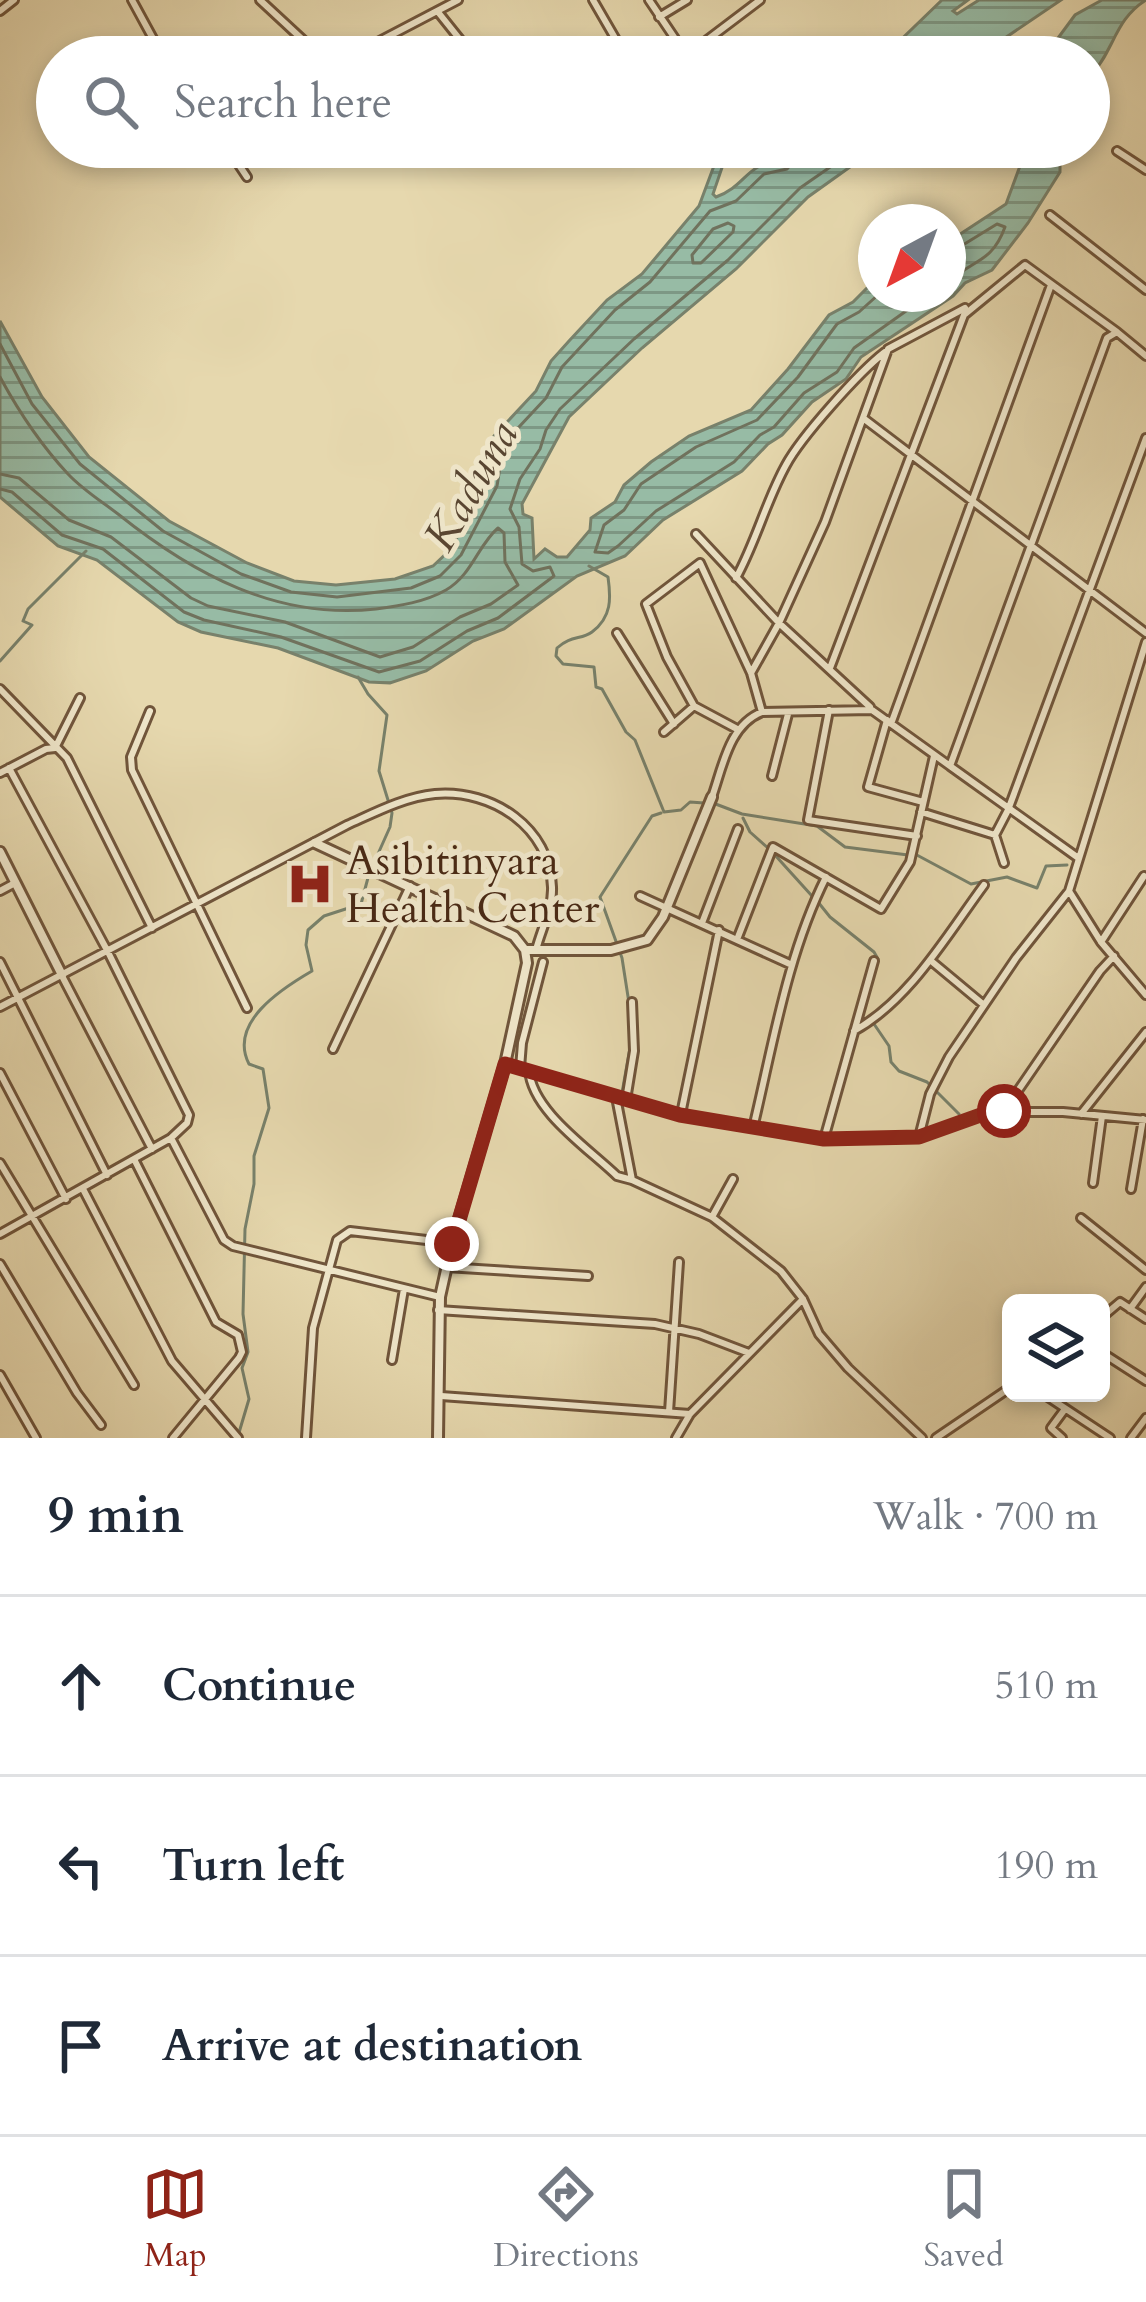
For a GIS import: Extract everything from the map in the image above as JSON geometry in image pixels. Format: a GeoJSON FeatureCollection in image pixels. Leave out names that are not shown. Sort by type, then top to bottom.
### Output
{"type":"FeatureCollection","features":[{"type":"Feature","properties":{"kind":"street"},"geometry":{"type":"LineString","coordinates":[[0,11],[14,0]]}},
{"type":"Feature","properties":{"kind":"street"},"geometry":{"type":"LineString","coordinates":[[132,0],[152,36]]}},
{"type":"Feature","properties":{"kind":"street"},"geometry":{"type":"LineString","coordinates":[[260,0],[299,36]]}},
{"type":"Feature","properties":{"kind":"street"},"geometry":{"type":"LineString","coordinates":[[391,36],[458,0]]}},
{"type":"Feature","properties":{"kind":"street"},"geometry":{"type":"LineString","coordinates":[[606,0],[595,3],[614,36]]}},
{"type":"Feature","properties":{"kind":"street"},"geometry":{"type":"LineString","coordinates":[[649,0],[673,36]]}},
{"type":"Feature","properties":{"kind":"street"},"geometry":{"type":"LineString","coordinates":[[659,17],[687,0]]}},
{"type":"Feature","properties":{"kind":"street"},"geometry":{"type":"LineString","coordinates":[[712,36],[760,0]]}},
{"type":"Feature","properties":{"kind":"street"},"geometry":{"type":"LineString","coordinates":[[438,12],[457,36]]}},
{"type":"Feature","properties":{"kind":"street"},"geometry":{"type":"LineString","coordinates":[[1117,151],[1146,170]]}},
{"type":"Feature","properties":{"kind":"street"},"geometry":{"type":"LineString","coordinates":[[241,168],[247,177]]}},
{"type":"Feature","properties":{"kind":"street"},"geometry":{"type":"LineString","coordinates":[[1050,215],[1146,290]]}},
{"type":"Feature","properties":{"kind":"street"},"geometry":{"type":"LineString","coordinates":[[736,578],[787,461],[865,367],[974,304],[1025,265],[1146,356]]}},
{"type":"Feature","properties":{"kind":"street"},"geometry":{"type":"LineString","coordinates":[[923,802],[868,787],[1051,284]]}},
{"type":"Feature","properties":{"kind":"street"},"geometry":{"type":"LineString","coordinates":[[830,668],[964,315],[974,304]]}},
{"type":"Feature","properties":{"kind":"street"},"geometry":{"type":"LineString","coordinates":[[950,766],[1107,338],[1118,332]]}},
{"type":"Feature","properties":{"kind":"street"},"geometry":{"type":"LineString","coordinates":[[751,673],[825,522],[888,350]]}},
{"type":"Feature","properties":{"kind":"street"},"geometry":{"type":"LineString","coordinates":[[862,418],[1146,633]]}},
{"type":"Feature","properties":{"kind":"street"},"geometry":{"type":"LineString","coordinates":[[1004,863],[995,836],[1146,437]]}},
{"type":"Feature","properties":{"kind":"street"},"geometry":{"type":"LineString","coordinates":[[696,533],[779,623],[872,710],[1076,857]]}},
{"type":"Feature","properties":{"kind":"street"},"geometry":{"type":"LineString","coordinates":[[737,729],[694,706],[646,604],[700,563],[751,673],[762,712]]}},
{"type":"Feature","properties":{"kind":"street"},"geometry":{"type":"LineString","coordinates":[[617,633],[674,724]]}},
{"type":"Feature","properties":{"kind":"street"},"geometry":{"type":"LineString","coordinates":[[919,1137],[935,1084],[984,1005],[1069,891],[1146,642]]}},
{"type":"Feature","properties":{"kind":"street"},"geometry":{"type":"LineString","coordinates":[[0,689],[67,758],[152,928]]}},
{"type":"Feature","properties":{"kind":"street"},"geometry":{"type":"LineString","coordinates":[[55,748],[80,698]]}},
{"type":"Feature","properties":{"kind":"street"},"geometry":{"type":"LineString","coordinates":[[664,732],[694,706]]}},
{"type":"Feature","properties":{"kind":"street"},"geometry":{"type":"LineString","coordinates":[[829,710],[808,820],[917,836]]}},
{"type":"Feature","properties":{"kind":"street"},"geometry":{"type":"LineString","coordinates":[[315,843],[514,936],[531,950],[616,950],[646,940],[666,908],[737,729],[746,718],[762,712],[872,710]]}},
{"type":"Feature","properties":{"kind":"street"},"geometry":{"type":"LineString","coordinates":[[150,711],[131,758],[133,770],[247,1008]]}},
{"type":"Feature","properties":{"kind":"street"},"geometry":{"type":"LineString","coordinates":[[772,776],[788,714]]}},
{"type":"Feature","properties":{"kind":"street"},"geometry":{"type":"LineString","coordinates":[[0,773],[55,748]]}},
{"type":"Feature","properties":{"kind":"street"},"geometry":{"type":"LineString","coordinates":[[738,937],[773,847],[881,910],[910,862],[934,755]]}},
{"type":"Feature","properties":{"kind":"street"},"geometry":{"type":"LineString","coordinates":[[0,1234],[171,1138],[189,1115],[9,768]]}},
{"type":"Feature","properties":{"kind":"street"},"geometry":{"type":"LineString","coordinates":[[0,1007],[397,804],[436,794],[472,799],[521,817],[548,855],[553,892],[527,963],[505,1064],[446,1267],[438,1310],[438,1438]]}},
{"type":"Feature","properties":{"kind":"street"},"geometry":{"type":"LineString","coordinates":[[921,812],[995,836]]}},
{"type":"Feature","properties":{"kind":"street"},"geometry":{"type":"LineString","coordinates":[[702,923],[738,829]]}},
{"type":"Feature","properties":{"kind":"street"},"geometry":{"type":"LineString","coordinates":[[0,852],[152,1148]]}},
{"type":"Feature","properties":{"kind":"street"},"geometry":{"type":"LineString","coordinates":[[1101,942],[1144,877]]}},
{"type":"Feature","properties":{"kind":"street"},"geometry":{"type":"LineString","coordinates":[[753,1129],[792,965],[826,878]]}},
{"type":"Feature","properties":{"kind":"street"},"geometry":{"type":"LineString","coordinates":[[0,892],[15,883]]}},
{"type":"Feature","properties":{"kind":"street"},"geometry":{"type":"LineString","coordinates":[[854,1031],[878,1018],[930,960],[984,885]]}},
{"type":"Feature","properties":{"kind":"street"},"geometry":{"type":"LineString","coordinates":[[333,1049],[410,886]]}},
{"type":"Feature","properties":{"kind":"street"},"geometry":{"type":"LineString","coordinates":[[1069,891],[1101,942],[1146,995]]}},
{"type":"Feature","properties":{"kind":"street"},"geometry":{"type":"LineString","coordinates":[[640,896],[792,965]]}},
{"type":"Feature","properties":{"kind":"street"},"geometry":{"type":"LineString","coordinates":[[680,1115],[719,930]]}},
{"type":"Feature","properties":{"kind":"street"},"geometry":{"type":"LineString","coordinates":[[1004,1111],[1114,956]]}},
{"type":"Feature","properties":{"kind":"street"},"geometry":{"type":"LineString","coordinates":[[930,960],[984,1005]]}},
{"type":"Feature","properties":{"kind":"street"},"geometry":{"type":"LineString","coordinates":[[824,1139],[874,961]]}},
{"type":"Feature","properties":{"kind":"street"},"geometry":{"type":"LineString","coordinates":[[0,962],[107,1175]]}},
{"type":"Feature","properties":{"kind":"street"},"geometry":{"type":"LineString","coordinates":[[543,962],[522,1042],[533,1095],[617,1176],[712,1217],[781,1271],[833,1351],[922,1438]]}},
{"type":"Feature","properties":{"kind":"street"},"geometry":{"type":"LineString","coordinates":[[626,1100],[634,1051],[632,1002]]}},
{"type":"Feature","properties":{"kind":"street"},"geometry":{"type":"LineString","coordinates":[[1081,1114],[1146,1032]]}},
{"type":"Feature","properties":{"kind":"street"},"geometry":{"type":"LineString","coordinates":[[505,1064],[680,1115],[824,1139],[919,1137],[1004,1111],[1144,1119],[1131,1189]]}},
{"type":"Feature","properties":{"kind":"street"},"geometry":{"type":"LineString","coordinates":[[0,1073],[66,1199]]}},
{"type":"Feature","properties":{"kind":"street"},"geometry":{"type":"LineString","coordinates":[[616,1096],[632,1180]]}},
{"type":"Feature","properties":{"kind":"street"},"geometry":{"type":"LineString","coordinates":[[1093,1184],[1102,1116]]}},
{"type":"Feature","properties":{"kind":"street"},"geometry":{"type":"LineString","coordinates":[[171,1138],[224,1240],[233,1246],[440,1297]]}},
{"type":"Feature","properties":{"kind":"street"},"geometry":{"type":"LineString","coordinates":[[134,1159],[216,1322],[238,1335],[240,1342],[239,1358],[173,1438]]}},
{"type":"Feature","properties":{"kind":"street"},"geometry":{"type":"LineString","coordinates":[[0,1163],[134,1385]]}},
{"type":"Feature","properties":{"kind":"street"},"geometry":{"type":"LineString","coordinates":[[712,1217],[733,1179]]}},
{"type":"Feature","properties":{"kind":"street"},"geometry":{"type":"LineString","coordinates":[[83,1189],[172,1361],[238,1438]]}},
{"type":"Feature","properties":{"kind":"street"},"geometry":{"type":"LineString","coordinates":[[1081,1218],[1146,1270]]}},
{"type":"Feature","properties":{"kind":"street"},"geometry":{"type":"LineString","coordinates":[[305,1438],[313,1328],[337,1240],[344,1232],[452,1244]]}},
{"type":"Feature","properties":{"kind":"street"},"geometry":{"type":"LineString","coordinates":[[669,1412],[679,1262]]}},
{"type":"Feature","properties":{"kind":"street"},"geometry":{"type":"LineString","coordinates":[[0,1264],[101,1425]]}},
{"type":"Feature","properties":{"kind":"street"},"geometry":{"type":"LineString","coordinates":[[446,1267],[588,1276]]}},
{"type":"Feature","properties":{"kind":"street"},"geometry":{"type":"LineString","coordinates":[[1130,1309],[1146,1287]]}},
{"type":"Feature","properties":{"kind":"street"},"geometry":{"type":"LineString","coordinates":[[392,1360],[404,1289]]}},
{"type":"Feature","properties":{"kind":"street"},"geometry":{"type":"LineString","coordinates":[[676,1438],[690,1414],[803,1299]]}},
{"type":"Feature","properties":{"kind":"street"},"geometry":{"type":"LineString","coordinates":[[1110,1310],[1120,1302],[1146,1319]]}},
{"type":"Feature","properties":{"kind":"street"},"geometry":{"type":"LineString","coordinates":[[438,1310],[673,1327],[749,1353]]}},
{"type":"Feature","properties":{"kind":"street"},"geometry":{"type":"LineString","coordinates":[[1110,1358],[1146,1382]]}},
{"type":"Feature","properties":{"kind":"street"},"geometry":{"type":"LineString","coordinates":[[0,1375],[36,1438]]}},
{"type":"Feature","properties":{"kind":"street"},"geometry":{"type":"LineString","coordinates":[[936,1438],[1002,1393]]}},
{"type":"Feature","properties":{"kind":"street"},"geometry":{"type":"LineString","coordinates":[[441,1396],[690,1414]]}},
{"type":"Feature","properties":{"kind":"street"},"geometry":{"type":"LineString","coordinates":[[1055,1402],[1111,1438]]}},
{"type":"Feature","properties":{"kind":"street"},"geometry":{"type":"LineString","coordinates":[[1062,1438],[1051,1428],[1065,1409]]}},
{"type":"Feature","properties":{"kind":"street"},"geometry":{"type":"LineString","coordinates":[[1131,1438],[1146,1418]]}},
{"type":"Feature","properties":{"kind":"water"},"geometry":{"type":"Polygon","coordinates":[[[942,0],[968,0],[953,11],[957,14],[979,0],[1061,0],[1008,36],[905,36],[942,0]]]}},
{"type":"Feature","properties":{"kind":"water"},"geometry":{"type":"Polygon","coordinates":[[[1102,0],[1146,0],[1127,17],[1110,46],[1110,36],[1060,36],[1075,15],[1102,0]]]}},
{"type":"Feature","properties":{"kind":"water"},"geometry":{"type":"Polygon","coordinates":[[[713,168],[722,168],[716,197],[757,168],[849,168],[808,197],[736,269],[569,417],[522,504],[523,514],[532,518],[534,559],[545,549],[567,557],[590,530],[591,518],[615,502],[624,485],[651,462],[689,436],[751,410],[829,315],[858,297],[858,312],[929,312],[861,357],[846,379],[812,402],[742,471],[663,520],[625,556],[577,576],[504,629],[473,641],[426,671],[390,683],[369,682],[278,648],[201,632],[178,622],[97,560],[58,546],[0,497],[0,321],[42,397],[89,457],[169,521],[247,563],[294,581],[336,585],[395,579],[433,566],[451,549],[486,481],[494,436],[536,391],[551,361],[607,300],[642,274],[699,206],[713,168]]]}},
{"type":"Feature","properties":{"kind":"water"},"geometry":{"type":"Polygon","coordinates":[[[1019,168],[1060,168],[1028,223],[992,270],[966,283],[966,230],[1006,204],[1019,168]]]}},
{"type":"Feature","properties":{"kind":"waterway"},"geometry":{"type":"LineString","coordinates":[[0,661],[32,625],[23,621],[28,609],[86,551]]}},
{"type":"Feature","properties":{"kind":"waterway"},"geometry":{"type":"LineString","coordinates":[[589,566],[608,577],[607,614],[592,632],[557,648],[556,656],[563,664],[594,667],[596,687],[602,689],[635,740],[664,812],[681,810],[690,802],[704,803]]}},
{"type":"Feature","properties":{"kind":"waterway"},"geometry":{"type":"LineString","coordinates":[[238,1436],[249,1399],[242,1368],[248,1352],[243,1314],[245,1229],[254,1156],[269,1108],[263,1069],[249,1064],[244,1049],[246,1035],[261,1009],[312,971],[308,930],[324,916],[361,904],[390,827],[392,813],[379,771],[387,715],[358,677]]}},
{"type":"Feature","properties":{"kind":"waterway"},"geometry":{"type":"LineString","coordinates":[[713,803],[742,814],[817,826],[845,847],[908,855]]}},
{"type":"Feature","properties":{"kind":"waterway"},"geometry":{"type":"LineString","coordinates":[[629,1003],[622,958],[600,897],[652,816],[661,813]]}},
{"type":"Feature","properties":{"kind":"waterway"},"geometry":{"type":"LineString","coordinates":[[743,818],[768,848]]}},
{"type":"Feature","properties":{"kind":"waterway"},"geometry":{"type":"LineString","coordinates":[[774,854],[812,896]]}},
{"type":"Feature","properties":{"kind":"waterway"},"geometry":{"type":"LineString","coordinates":[[915,854],[971,884],[1007,877],[1037,888],[1046,866],[1067,865]]}},
{"type":"Feature","properties":{"kind":"waterway"},"geometry":{"type":"LineString","coordinates":[[818,902],[874,952],[878,959],[874,970]]}},
{"type":"Feature","properties":{"kind":"waterway"},"geometry":{"type":"LineString","coordinates":[[874,1024],[899,1071],[927,1082],[959,1114]]}},
{"type":"Feature","properties":{"kind":"waterway"},"geometry":{"type":"LineString","coordinates":[[622,1093],[631,1042]]}},
{"type":"Feature","properties":{"kind":"place","name":"Asibitinyara Health Center"},"geometry":{"type":"Point","coordinates":[310,884]}},
{"type":"Feature","properties":{"kind":"route"},"geometry":{"type":"LineString","coordinates":[[452,1244],[505,1064],[680,1115],[824,1139],[919,1137],[1004,1111]]}},
{"type":"Feature","properties":{"kind":"water label","name":"Kaduna"},"geometry":{"type":"Point","coordinates":[471,486]}}]}
